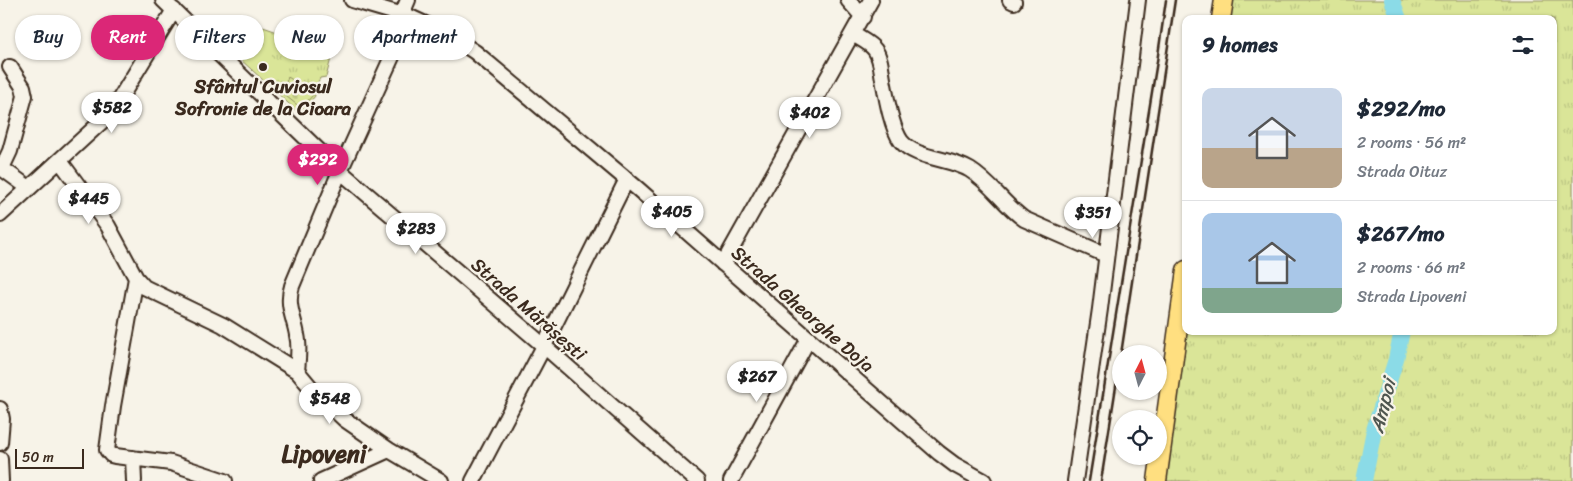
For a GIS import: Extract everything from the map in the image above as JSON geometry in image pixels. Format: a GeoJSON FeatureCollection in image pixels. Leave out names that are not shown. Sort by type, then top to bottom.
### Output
{"type":"FeatureCollection","features":[{"type":"Feature","properties":{"kind":"main road"},"geometry":{"type":"LineString","coordinates":[[1222,15],[1224,0]]}},
{"type":"Feature","properties":{"kind":"main road"},"geometry":{"type":"LineString","coordinates":[[1157,481],[1182,299]]}},
{"type":"Feature","properties":{"kind":"street","name":"Strada Mărășești"},"geometry":{"type":"LineString","coordinates":[[163,0],[340,171],[544,346],[697,481]]}},
{"type":"Feature","properties":{"kind":"street","name":"Strada Gheorghe Doja"},"geometry":{"type":"LineString","coordinates":[[352,0],[406,15]]}},
{"type":"Feature","properties":{"kind":"street"},"geometry":{"type":"LineString","coordinates":[[406,15],[408,0]]}},
{"type":"Feature","properties":{"kind":"street"},"geometry":{"type":"LineString","coordinates":[[848,0],[863,16]]}},
{"type":"Feature","properties":{"kind":"street"},"geometry":{"type":"LineString","coordinates":[[723,264],[871,0]]}},
{"type":"Feature","properties":{"kind":"street"},"geometry":{"type":"LineString","coordinates":[[1074,481],[1100,309],[1138,0]]}},
{"type":"Feature","properties":{"kind":"street"},"geometry":{"type":"LineString","coordinates":[[0,214],[111,114],[174,10]]}},
{"type":"Feature","properties":{"kind":"street"},"geometry":{"type":"LineString","coordinates":[[853,34],[875,50],[880,60],[893,123],[901,141],[913,150],[970,170],[982,179],[1013,212],[1024,219],[1106,255]]}},
{"type":"Feature","properties":{"kind":"street","name":"Strada Gheorghe Doja"},"geometry":{"type":"LineString","coordinates":[[475,52],[627,179],[939,454],[984,481]]}},
{"type":"Feature","properties":{"kind":"street"},"geometry":{"type":"LineString","coordinates":[[297,371],[298,336],[289,296],[387,60]]}},
{"type":"Feature","properties":{"kind":"street"},"geometry":{"type":"LineString","coordinates":[[10,67],[24,87],[26,96],[10,151],[1,168],[29,188]]}},
{"type":"Feature","properties":{"kind":"street"},"geometry":{"type":"LineString","coordinates":[[60,161],[108,226],[136,278],[144,287],[222,325],[297,371],[312,389],[344,418],[389,450],[441,481]]}},
{"type":"Feature","properties":{"kind":"street"},"geometry":{"type":"LineString","coordinates":[[473,481],[544,346],[627,179]]}},
{"type":"Feature","properties":{"kind":"street"},"geometry":{"type":"LineString","coordinates":[[136,278],[113,406],[107,446],[109,453],[115,456],[171,463],[225,481]]}},
{"type":"Feature","properties":{"kind":"street"},"geometry":{"type":"LineString","coordinates":[[730,481],[808,340]]}},
{"type":"Feature","properties":{"kind":"street"},"geometry":{"type":"LineString","coordinates":[[0,409],[2,419],[0,443]]}},
{"type":"Feature","properties":{"kind":"street"},"geometry":{"type":"LineString","coordinates":[[321,481],[389,450]]}},
{"type":"Feature","properties":{"kind":"street"},"geometry":{"type":"LineString","coordinates":[[133,458],[134,481]]}},
{"type":"Feature","properties":{"kind":"street"},"geometry":{"type":"LineString","coordinates":[[0,459],[2,481]]}},
{"type":"Feature","properties":{"kind":"green space"},"geometry":{"type":"Polygon","coordinates":[[[1230,0],[1573,0],[1573,481],[1164,481],[1185,335],[1557,335],[1557,15],[1228,15],[1230,0]]]}},
{"type":"Feature","properties":{"kind":"green space"},"geometry":{"type":"Polygon","coordinates":[[[264,27],[274,31],[274,60],[331,60],[326,77],[320,78],[314,90],[315,96],[300,114],[241,60],[264,60],[264,27]]]}},
{"type":"Feature","properties":{"kind":"green space"},"geometry":{"type":"Polygon","coordinates":[[[288,77],[314,94],[301,108],[282,93],[288,77]]]}},
{"type":"Feature","properties":{"kind":"waterway","name":"Ampoi"},"geometry":{"type":"LineString","coordinates":[[1392,0],[1398,15]]}},
{"type":"Feature","properties":{"kind":"waterway","name":"Ampoi"},"geometry":{"type":"LineString","coordinates":[[1364,481],[1374,430],[1396,359],[1401,335]]}},
{"type":"Feature","properties":{"kind":"railway"},"geometry":{"type":"LineString","coordinates":[[1089,481],[1166,0]]}},
{"type":"Feature","properties":{"kind":"railway"},"geometry":{"type":"LineString","coordinates":[[1122,345],[1175,0]]}},
{"type":"Feature","properties":{"kind":"railway"},"geometry":{"type":"LineString","coordinates":[[1101,481],[1114,400]]}},
{"type":"Feature","properties":{"kind":"place","name":"Sfântul Cuviosul Sofronie de la Cioara"},"geometry":{"type":"Point","coordinates":[263,67]}},
{"type":"Feature","properties":{"kind":"district","name":"Lipoveni"},"geometry":{"type":"Point","coordinates":[324,454]}}]}
